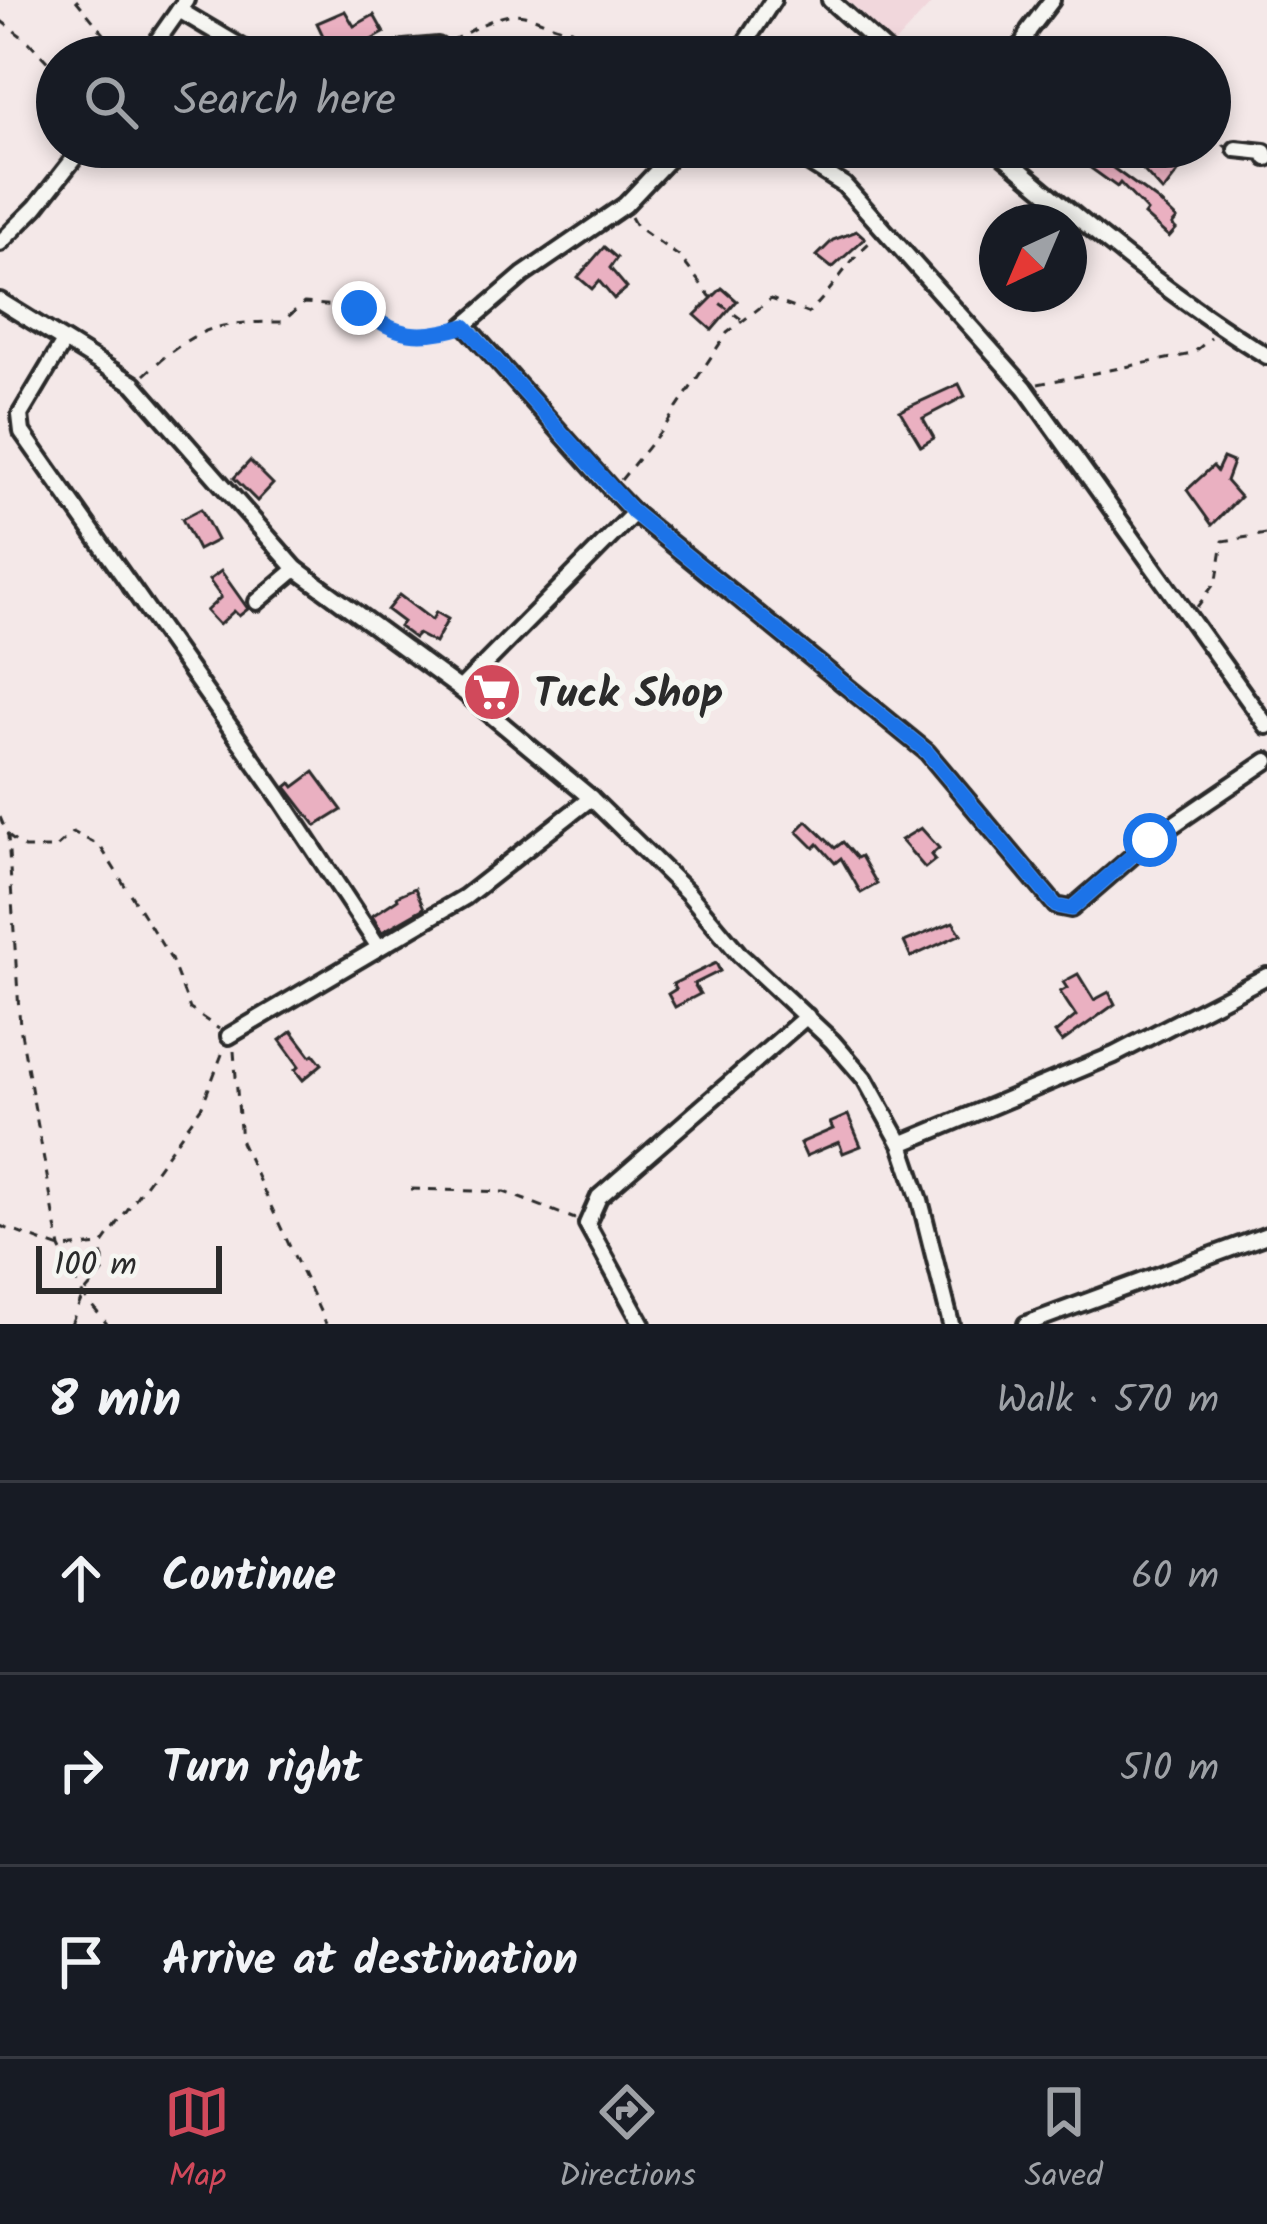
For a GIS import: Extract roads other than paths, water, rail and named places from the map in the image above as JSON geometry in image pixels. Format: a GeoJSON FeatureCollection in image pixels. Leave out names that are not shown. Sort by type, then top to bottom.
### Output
{"type":"FeatureCollection","features":[{"type":"Feature","properties":{"kind":"street"},"geometry":{"type":"LineString","coordinates":[[750,36],[773,0]]}},
{"type":"Feature","properties":{"kind":"street"},"geometry":{"type":"LineString","coordinates":[[830,0],[870,36]]}},
{"type":"Feature","properties":{"kind":"street"},"geometry":{"type":"LineString","coordinates":[[1027,36],[1052,0]]}},
{"type":"Feature","properties":{"kind":"street"},"geometry":{"type":"LineString","coordinates":[[161,36],[182,5],[227,36]]}},
{"type":"Feature","properties":{"kind":"street"},"geometry":{"type":"LineString","coordinates":[[1236,149],[1264,152],[1267,158]]}},
{"type":"Feature","properties":{"kind":"street"},"geometry":{"type":"LineString","coordinates":[[0,243],[36,208],[66,168]]}},
{"type":"Feature","properties":{"kind":"street"},"geometry":{"type":"LineString","coordinates":[[660,168],[625,206],[524,275],[465,326],[634,513],[927,752],[1056,906],[1071,909],[1150,840],[1267,760]]}},
{"type":"Feature","properties":{"kind":"street"},"geometry":{"type":"LineString","coordinates":[[818,168],[844,184],[1024,388],[1267,726]]}},
{"type":"Feature","properties":{"kind":"street"},"geometry":{"type":"LineString","coordinates":[[1019,168],[1105,241],[1267,356]]}},
{"type":"Feature","properties":{"kind":"street"},"geometry":{"type":"LineString","coordinates":[[0,301],[134,385],[296,568],[460,689],[591,798],[687,892],[740,955],[807,1016],[865,1079],[901,1144],[951,1324]]}},
{"type":"Feature","properties":{"kind":"street"},"geometry":{"type":"LineString","coordinates":[[63,344],[20,416],[22,432],[378,946]]}},
{"type":"Feature","properties":{"kind":"street"},"geometry":{"type":"LineString","coordinates":[[460,689],[634,513]]}},
{"type":"Feature","properties":{"kind":"street"},"geometry":{"type":"LineString","coordinates":[[257,602],[296,568]]}},
{"type":"Feature","properties":{"kind":"street"},"geometry":{"type":"LineString","coordinates":[[229,1036],[464,897],[591,798]]}},
{"type":"Feature","properties":{"kind":"street"},"geometry":{"type":"LineString","coordinates":[[901,1144],[1114,1055],[1267,976]]}},
{"type":"Feature","properties":{"kind":"street"},"geometry":{"type":"LineString","coordinates":[[642,1324],[587,1225],[599,1197],[807,1016]]}},
{"type":"Feature","properties":{"kind":"street"},"geometry":{"type":"LineString","coordinates":[[1026,1324],[1267,1235]]}},
{"type":"Feature","properties":{"kind":"place","name":"Tuck Shop"},"geometry":{"type":"Point","coordinates":[492,692]}}]}
